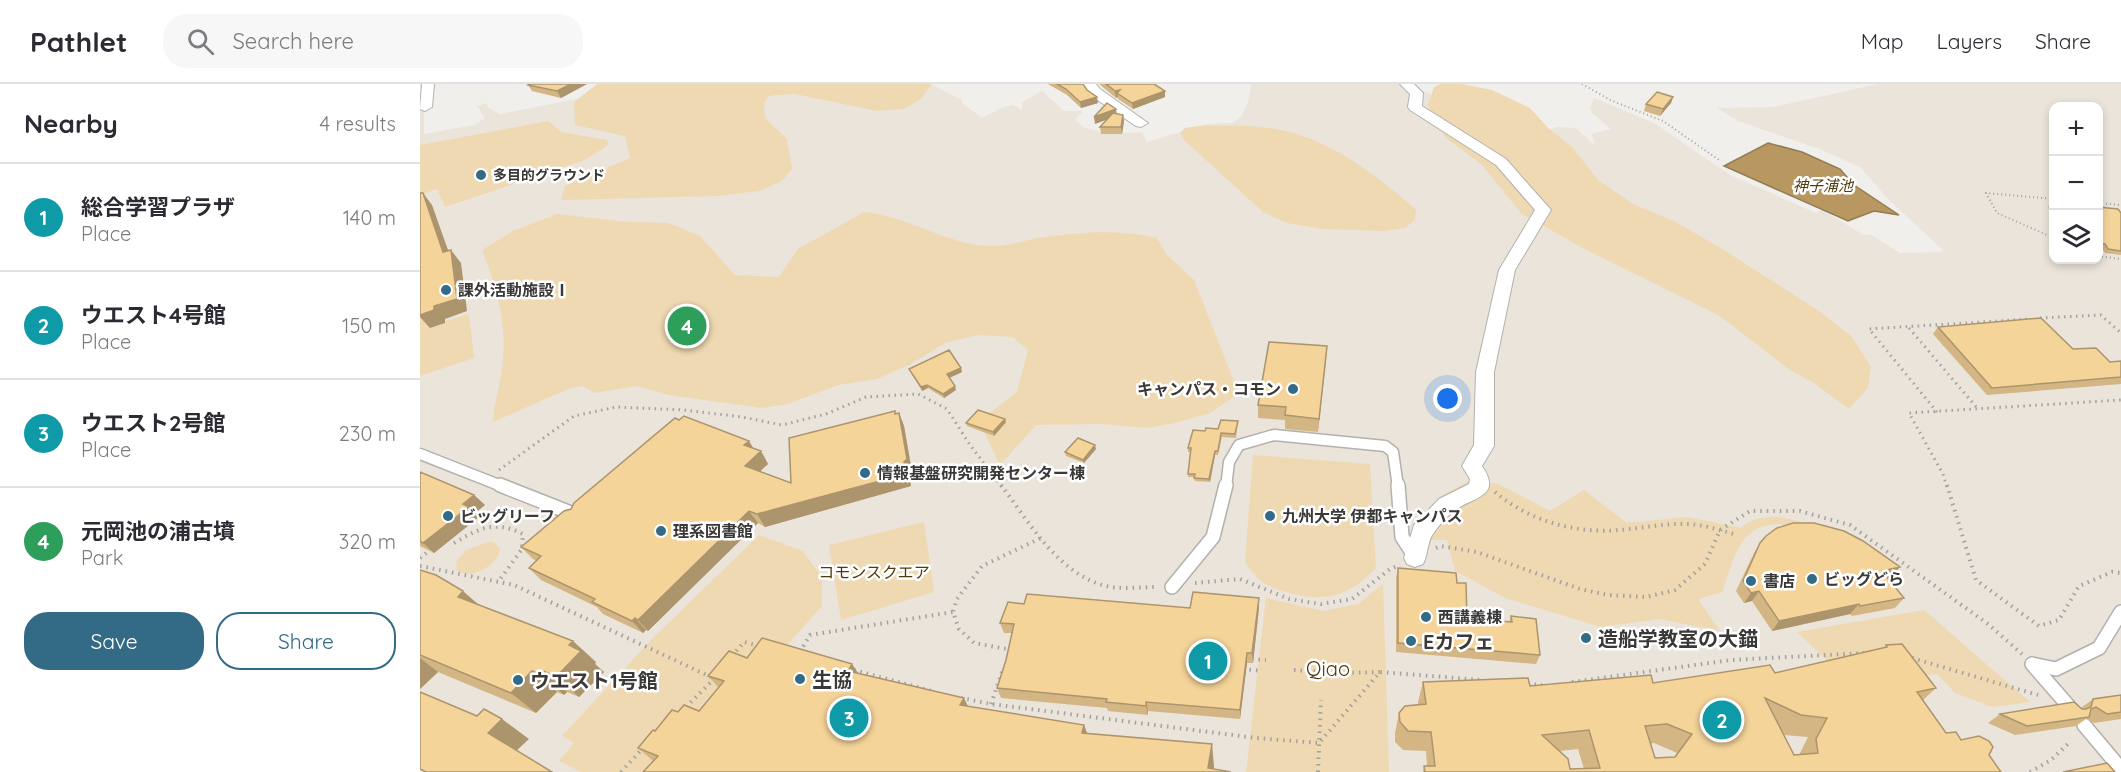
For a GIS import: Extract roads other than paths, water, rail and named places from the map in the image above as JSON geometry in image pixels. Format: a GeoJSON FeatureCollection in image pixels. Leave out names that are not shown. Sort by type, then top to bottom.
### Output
{"type":"FeatureCollection","features":[{"type":"Feature","properties":{"kind":"street"},"geometry":{"type":"LineString","coordinates":[[425,107],[428,84]]}},
{"type":"Feature","properties":{"kind":"street"},"geometry":{"type":"LineString","coordinates":[[1089,84],[1095,92],[1141,123]]}},
{"type":"Feature","properties":{"kind":"street"},"geometry":{"type":"LineString","coordinates":[[1406,84],[1417,93],[1416,107],[1502,162],[1543,210],[1508,270],[1485,372],[1484,446],[1472,466],[1480,479],[1479,488],[1446,505],[1422,531],[1415,558]]}},
{"type":"Feature","properties":{"kind":"lane"},"geometry":{"type":"LineString","coordinates":[[1172,587],[1213,537],[1225,493],[1229,462],[1239,446],[1274,435],[1385,446],[1393,452],[1397,466],[1402,537],[1415,558]]}},
{"type":"Feature","properties":{"kind":"lane"},"geometry":{"type":"LineString","coordinates":[[420,453],[576,515]]}},
{"type":"Feature","properties":{"kind":"lane"},"geometry":{"type":"LineString","coordinates":[[2069,707],[2032,664],[2056,669],[2099,648],[2121,612]]}},
{"type":"Feature","properties":{"kind":"lane"},"geometry":{"type":"LineString","coordinates":[[2084,725],[2121,768]]}},
{"type":"Feature","properties":{"kind":"water","name":"神子浦池"},"geometry":{"type":"Polygon","coordinates":[[[1768,143],[1802,152],[1840,169],[1854,185],[1899,215],[1874,211],[1848,221],[1724,166],[1768,143]]]}},
{"type":"Feature","properties":{"kind":"place","name":"多目的グラウンド"},"geometry":{"type":"Point","coordinates":[481,175]}},
{"type":"Feature","properties":{"kind":"place","name":"課外活動施設Ⅰ"},"geometry":{"type":"Point","coordinates":[446,290]}},
{"type":"Feature","properties":{"kind":"place","name":"元岡池の浦古墳"},"geometry":{"type":"Point","coordinates":[687,326]}},
{"type":"Feature","properties":{"kind":"place","name":"キャンパス・コモン"},"geometry":{"type":"Point","coordinates":[1293,389]}},
{"type":"Feature","properties":{"kind":"place","name":"情報基盤研究開発センター棟"},"geometry":{"type":"Point","coordinates":[865,473]}},
{"type":"Feature","properties":{"kind":"place","name":"ビッグリーフ"},"geometry":{"type":"Point","coordinates":[448,516]}},
{"type":"Feature","properties":{"kind":"place","name":"九州大学 伊都キャンパス"},"geometry":{"type":"Point","coordinates":[1270,516]}},
{"type":"Feature","properties":{"kind":"place","name":"理系図書館"},"geometry":{"type":"Point","coordinates":[661,531]}},
{"type":"Feature","properties":{"kind":"place","name":"ビッグどら"},"geometry":{"type":"Point","coordinates":[1812,579]}},
{"type":"Feature","properties":{"kind":"place","name":"書店"},"geometry":{"type":"Point","coordinates":[1751,581]}},
{"type":"Feature","properties":{"kind":"place","name":"西講義棟"},"geometry":{"type":"Point","coordinates":[1426,617]}},
{"type":"Feature","properties":{"kind":"place","name":"造船学教室の大錨"},"geometry":{"type":"Point","coordinates":[1586,638]}},
{"type":"Feature","properties":{"kind":"place","name":"Eカフェ"},"geometry":{"type":"Point","coordinates":[1411,641]}},
{"type":"Feature","properties":{"kind":"place","name":"総合学習プラザ"},"geometry":{"type":"Point","coordinates":[1208,661]}},
{"type":"Feature","properties":{"kind":"place","name":"生協"},"geometry":{"type":"Point","coordinates":[800,679]}},
{"type":"Feature","properties":{"kind":"place","name":"ウエスト1号館"},"geometry":{"type":"Point","coordinates":[518,680]}},
{"type":"Feature","properties":{"kind":"place","name":"ウエスト2号館"},"geometry":{"type":"Point","coordinates":[849,718]}},
{"type":"Feature","properties":{"kind":"place","name":"ウエスト4号館"},"geometry":{"type":"Point","coordinates":[1722,720]}},
{"type":"Feature","properties":{"kind":"park label","name":"コモンスクエア"},"geometry":{"type":"Point","coordinates":[874,572]}},
{"type":"Feature","properties":{"kind":"park label","name":"Qiao"},"geometry":{"type":"Point","coordinates":[1328,668]}}]}
